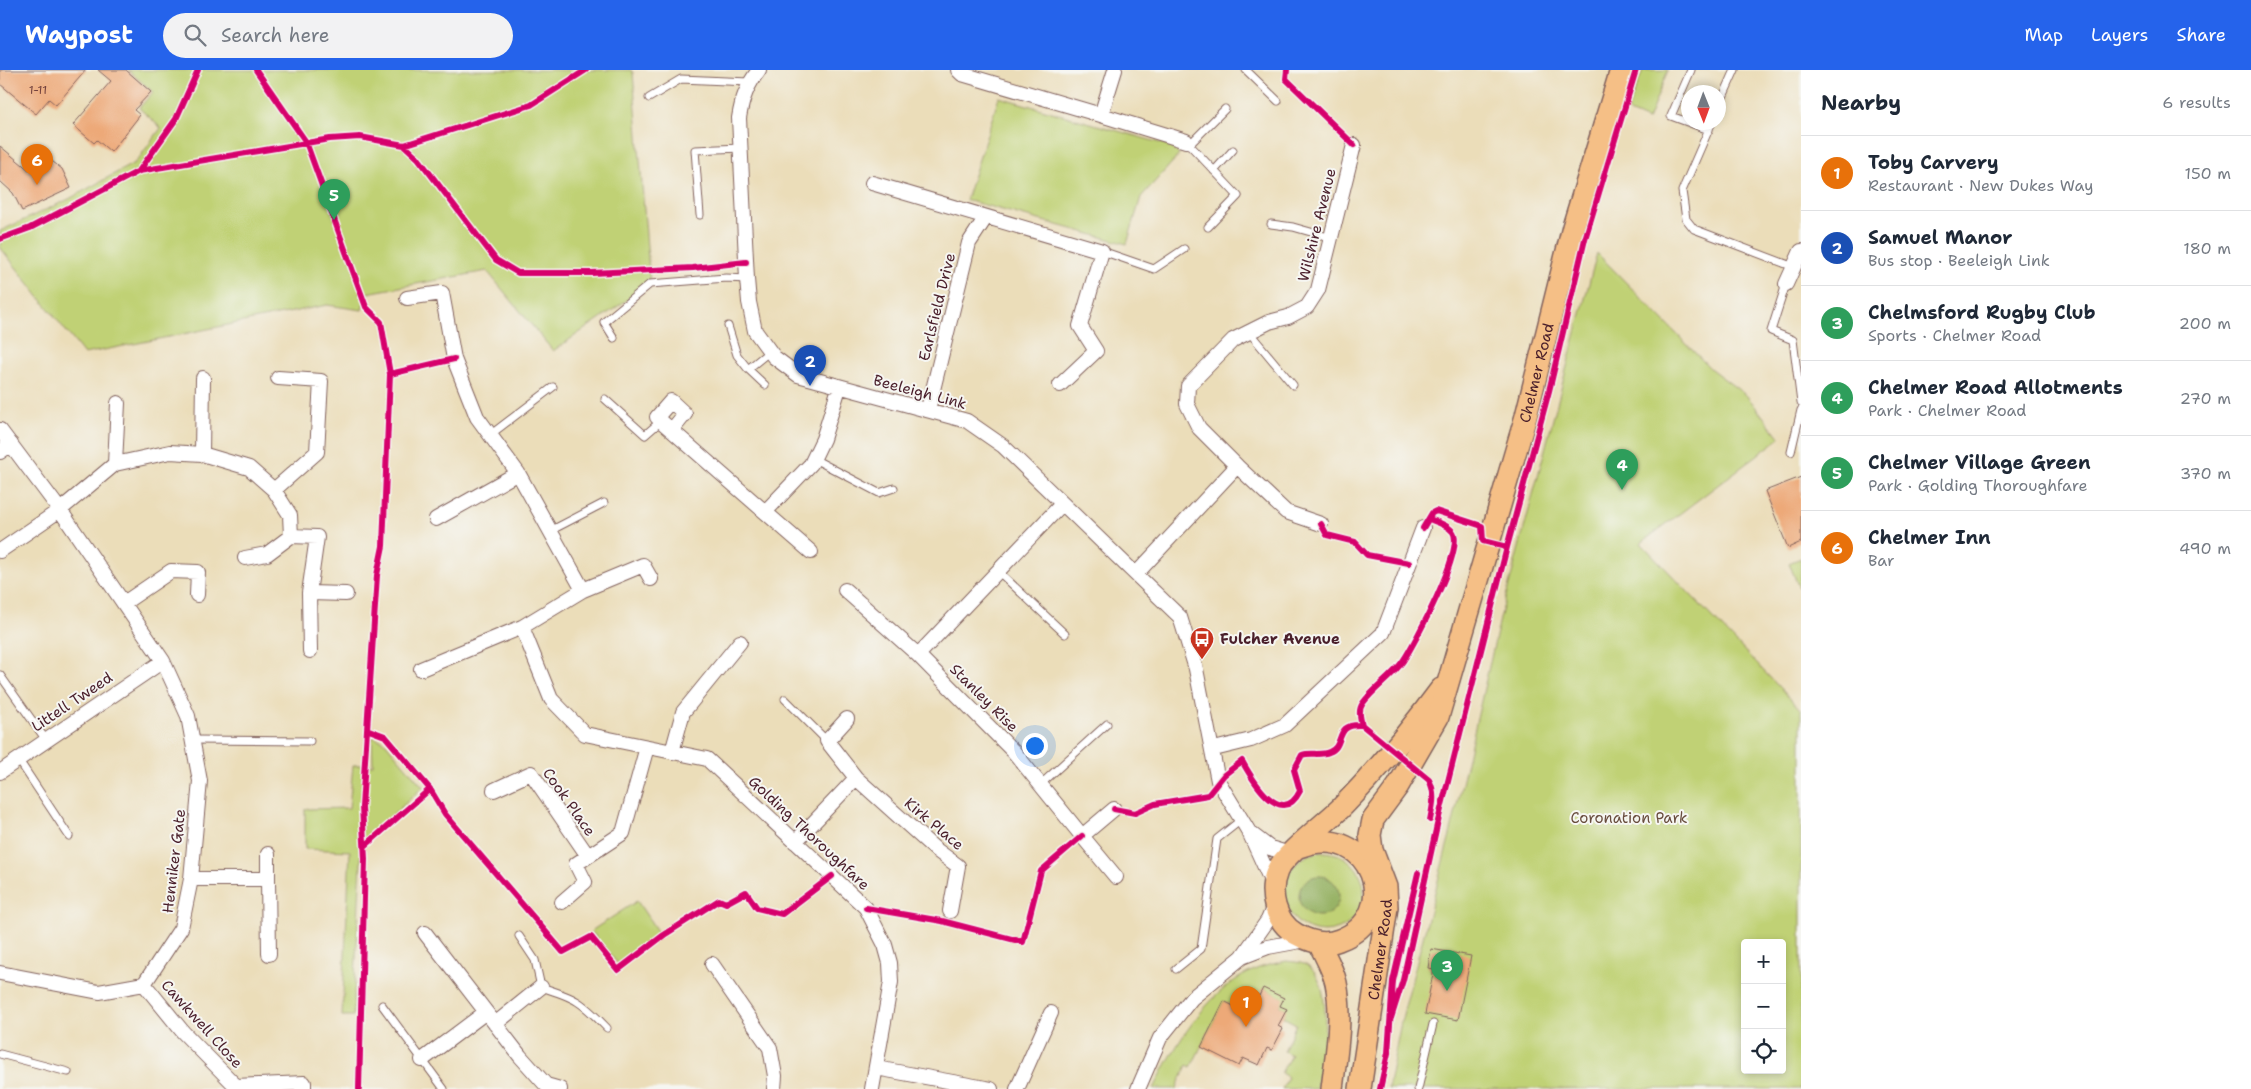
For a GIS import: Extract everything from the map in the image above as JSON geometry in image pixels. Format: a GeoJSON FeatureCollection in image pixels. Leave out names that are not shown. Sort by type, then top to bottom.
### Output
{"type":"FeatureCollection","features":[{"type":"Feature","properties":{"kind":"main road","name":"Chelmer Road"},"geometry":{"type":"LineString","coordinates":[[1360,1089],[1387,906],[1386,888],[1372,850],[1370,835],[1373,820],[1398,786],[1438,717],[1526,416],[1573,227],[1621,70]]}},
{"type":"Feature","properties":{"kind":"main road","name":"Chelmer Road"},"geometry":{"type":"LineString","coordinates":[[1274,895],[1277,870],[1341,808],[1382,763],[1450,677]]}},
{"type":"Feature","properties":{"kind":"main road","name":"Chelmer Road"},"geometry":{"type":"LineString","coordinates":[[1369,1020],[1366,987],[1375,886],[1371,873],[1355,843],[1356,828],[1362,812],[1389,778],[1422,744]]}},
{"type":"Feature","properties":{"kind":"main road"},"geometry":{"type":"LineString","coordinates":[[1295,851],[1312,842],[1334,842],[1354,851],[1364,860]]}},
{"type":"Feature","properties":{"kind":"main road"},"geometry":{"type":"LineString","coordinates":[[1274,895],[1281,920],[1292,932],[1313,942],[1332,968],[1338,995],[1338,1030],[1332,1089]]}},
{"type":"Feature","properties":{"kind":"main road","name":"Chelmer Road"},"geometry":{"type":"LineString","coordinates":[[1313,942],[1337,941],[1350,935],[1362,926],[1370,914],[1374,900]]}},
{"type":"Feature","properties":{"kind":"street","name":"Beeleigh Link"},"geometry":{"type":"LineString","coordinates":[[759,70],[749,82],[742,99],[738,118],[748,302],[755,331],[770,351],[798,376],[967,421],[1004,446],[1180,617],[1196,669],[1214,748],[1218,781],[1245,826],[1274,895]]}},
{"type":"Feature","properties":{"kind":"street"},"geometry":{"type":"LineString","coordinates":[[958,70],[962,74],[1188,143]]}},
{"type":"Feature","properties":{"kind":"street"},"geometry":{"type":"LineString","coordinates":[[1101,115],[1115,70]]}},
{"type":"Feature","properties":{"kind":"street","name":"Wilshire Avenue"},"geometry":{"type":"LineString","coordinates":[[1321,524],[1286,512],[1198,428],[1187,404],[1188,386],[1233,340],[1269,322],[1288,317],[1307,307],[1318,290],[1354,145]]}},
{"type":"Feature","properties":{"kind":"street"},"geometry":{"type":"LineString","coordinates":[[872,182],[1102,251],[1080,326],[1096,351],[1060,385]]}},
{"type":"Feature","properties":{"kind":"street","name":"Earlsfield Drive"},"geometry":{"type":"LineString","coordinates":[[928,410],[969,243],[986,217]]}},
{"type":"Feature","properties":{"kind":"street"},"geometry":{"type":"LineString","coordinates":[[1786,284],[1801,251]]}},
{"type":"Feature","properties":{"kind":"street"},"geometry":{"type":"LineString","coordinates":[[407,298],[442,293],[454,359],[477,417],[518,473],[582,590]]}},
{"type":"Feature","properties":{"kind":"street"},"geometry":{"type":"LineString","coordinates":[[202,454],[203,378]]}},
{"type":"Feature","properties":{"kind":"street"},"geometry":{"type":"LineString","coordinates":[[274,490],[317,452],[321,381],[278,378]]}},
{"type":"Feature","properties":{"kind":"street"},"geometry":{"type":"LineString","coordinates":[[765,512],[814,459],[838,388]]}},
{"type":"Feature","properties":{"kind":"street"},"geometry":{"type":"LineString","coordinates":[[672,430],[685,414],[671,401],[657,417],[660,421],[811,552]]}},
{"type":"Feature","properties":{"kind":"street"},"geometry":{"type":"LineString","coordinates":[[114,464],[118,403]]}},
{"type":"Feature","properties":{"kind":"street","name":"Henniker Gate"},"geometry":{"type":"LineString","coordinates":[[0,430],[5,448],[60,510],[163,660],[188,716],[200,781],[191,879],[181,928],[144,984]]}},
{"type":"Feature","properties":{"kind":"street"},"geometry":{"type":"LineString","coordinates":[[0,551],[60,510],[114,464],[170,452],[202,454],[249,468],[274,490],[290,515],[291,536]]}},
{"type":"Feature","properties":{"kind":"street"},"geometry":{"type":"LineString","coordinates":[[1137,574],[1237,466]]}},
{"type":"Feature","properties":{"kind":"street"},"geometry":{"type":"LineString","coordinates":[[436,519],[518,473]]}},
{"type":"Feature","properties":{"kind":"street"},"geometry":{"type":"LineString","coordinates":[[918,655],[1062,504]]}},
{"type":"Feature","properties":{"kind":"street"},"geometry":{"type":"LineString","coordinates":[[1214,748],[1251,740],[1285,725],[1383,633],[1423,528]]}},
{"type":"Feature","properties":{"kind":"street"},"geometry":{"type":"LineString","coordinates":[[245,558],[267,554],[291,536],[317,537],[309,593],[310,651]]}},
{"type":"Feature","properties":{"kind":"street"},"geometry":{"type":"LineString","coordinates":[[421,669],[522,626],[582,590],[643,564],[651,578]]}},
{"type":"Feature","properties":{"kind":"street"},"geometry":{"type":"LineString","coordinates":[[124,603],[171,572],[198,572],[198,595]]}},
{"type":"Feature","properties":{"kind":"street","name":"Stanley Rise"},"geometry":{"type":"LineString","coordinates":[[845,590],[918,655],[1014,752],[1116,877]]}},
{"type":"Feature","properties":{"kind":"street"},"geometry":{"type":"LineString","coordinates":[[309,593],[346,594]]}},
{"type":"Feature","properties":{"kind":"street","name":"Golding Thoroughfare"},"geometry":{"type":"LineString","coordinates":[[522,626],[552,699],[585,734],[707,759],[866,908],[885,945],[890,962],[891,982],[872,1089]]}},
{"type":"Feature","properties":{"kind":"street"},"geometry":{"type":"LineString","coordinates":[[672,752],[684,712],[740,642]]}},
{"type":"Feature","properties":{"kind":"street","name":"Littell Tweed"},"geometry":{"type":"LineString","coordinates":[[0,772],[163,660]]}},
{"type":"Feature","properties":{"kind":"street"},"geometry":{"type":"LineString","coordinates":[[827,741],[847,719]]}},
{"type":"Feature","properties":{"kind":"street","name":"Kirk Place"},"geometry":{"type":"LineString","coordinates":[[827,741],[856,778],[935,849],[958,866],[950,910]]}},
{"type":"Feature","properties":{"kind":"street","name":"Cook Place"},"geometry":{"type":"LineString","coordinates":[[562,902],[585,882],[576,864],[623,833],[647,748]]}},
{"type":"Feature","properties":{"kind":"street","name":"Cook Place"},"geometry":{"type":"LineString","coordinates":[[494,790],[531,773],[588,856]]}},
{"type":"Feature","properties":{"kind":"street"},"geometry":{"type":"LineString","coordinates":[[795,842],[856,778]]}},
{"type":"Feature","properties":{"kind":"street"},"geometry":{"type":"LineString","coordinates":[[1082,836],[1114,809]]}},
{"type":"Feature","properties":{"kind":"street","name":"Beeleigh Link"},"geometry":{"type":"LineString","coordinates":[[1245,826],[1270,848],[1295,851]]}},
{"type":"Feature","properties":{"kind":"street"},"geometry":{"type":"LineString","coordinates":[[268,854],[269,954]]}},
{"type":"Feature","properties":{"kind":"street"},"geometry":{"type":"LineString","coordinates":[[191,879],[268,879]]}},
{"type":"Feature","properties":{"kind":"street"},"geometry":{"type":"LineString","coordinates":[[1242,958],[1268,920],[1274,895]]}},
{"type":"Feature","properties":{"kind":"street"},"geometry":{"type":"LineString","coordinates":[[425,932],[520,1056],[546,1085],[560,1089]]}},
{"type":"Feature","properties":{"kind":"street"},"geometry":{"type":"LineString","coordinates":[[1138,1089],[1160,1038],[1192,998],[1242,958],[1268,946],[1313,942]]}},
{"type":"Feature","properties":{"kind":"street"},"geometry":{"type":"LineString","coordinates":[[712,964],[770,1048],[775,1076],[774,1089]]}},
{"type":"Feature","properties":{"kind":"street"},"geometry":{"type":"LineString","coordinates":[[0,973],[99,992],[144,984]]}},
{"type":"Feature","properties":{"kind":"street","name":"Cawkwell Close"},"geometry":{"type":"LineString","coordinates":[[144,984],[183,1032],[236,1088],[304,1083],[304,1089]]}},
{"type":"Feature","properties":{"kind":"street"},"geometry":{"type":"LineString","coordinates":[[495,1024],[541,988]]}},
{"type":"Feature","properties":{"kind":"street"},"geometry":{"type":"LineString","coordinates":[[422,1060],[486,1012]]}},
{"type":"Feature","properties":{"kind":"street"},"geometry":{"type":"LineString","coordinates":[[1017,1089],[1051,1013]]}},
{"type":"Feature","properties":{"kind":"street"},"geometry":{"type":"LineString","coordinates":[[876,1068],[992,1089]]}},
{"type":"Feature","properties":{"kind":"lane"},"geometry":{"type":"LineString","coordinates":[[1246,70],[1278,101]]}},
{"type":"Feature","properties":{"kind":"lane"},"geometry":{"type":"LineString","coordinates":[[1684,85],[1691,70]]}},
{"type":"Feature","properties":{"kind":"lane"},"geometry":{"type":"LineString","coordinates":[[1726,90],[1735,70]]}},
{"type":"Feature","properties":{"kind":"lane"},"geometry":{"type":"LineString","coordinates":[[649,98],[681,79],[749,82]]}},
{"type":"Feature","properties":{"kind":"lane"},"geometry":{"type":"LineString","coordinates":[[1681,93],[1671,116],[1681,120]]}},
{"type":"Feature","properties":{"kind":"lane"},"geometry":{"type":"LineString","coordinates":[[1208,227],[1238,196],[1188,143],[1225,109]]}},
{"type":"Feature","properties":{"kind":"lane"},"geometry":{"type":"LineString","coordinates":[[1709,130],[1682,191],[1686,219],[1694,229],[1794,267]]}},
{"type":"Feature","properties":{"kind":"lane"},"geometry":{"type":"LineString","coordinates":[[700,215],[695,150],[740,148]]}},
{"type":"Feature","properties":{"kind":"lane"},"geometry":{"type":"LineString","coordinates":[[1214,171],[1233,150]]}},
{"type":"Feature","properties":{"kind":"lane"},"geometry":{"type":"LineString","coordinates":[[1271,224],[1293,227],[1332,238]]}},
{"type":"Feature","properties":{"kind":"lane"},"geometry":{"type":"LineString","coordinates":[[1102,251],[1154,269],[1184,249]]}},
{"type":"Feature","properties":{"kind":"lane"},"geometry":{"type":"LineString","coordinates":[[614,338],[604,322],[650,284],[726,278],[747,279]]}},
{"type":"Feature","properties":{"kind":"lane"},"geometry":{"type":"LineString","coordinates":[[1786,284],[1771,331],[1793,340],[1801,403]]}},
{"type":"Feature","properties":{"kind":"lane"},"geometry":{"type":"LineString","coordinates":[[728,326],[737,355],[765,386]]}},
{"type":"Feature","properties":{"kind":"lane"},"geometry":{"type":"LineString","coordinates":[[1249,332],[1293,385]]}},
{"type":"Feature","properties":{"kind":"lane"},"geometry":{"type":"LineString","coordinates":[[748,369],[770,351]]}},
{"type":"Feature","properties":{"kind":"lane"},"geometry":{"type":"LineString","coordinates":[[490,435],[553,386]]}},
{"type":"Feature","properties":{"kind":"lane"},"geometry":{"type":"LineString","coordinates":[[605,399],[645,435],[660,421]]}},
{"type":"Feature","properties":{"kind":"lane"},"geometry":{"type":"LineString","coordinates":[[1791,452],[1801,413]]}},
{"type":"Feature","properties":{"kind":"lane"},"geometry":{"type":"LineString","coordinates":[[814,459],[879,493],[894,488]]}},
{"type":"Feature","properties":{"kind":"lane"},"geometry":{"type":"LineString","coordinates":[[550,531],[604,503]]}},
{"type":"Feature","properties":{"kind":"lane"},"geometry":{"type":"LineString","coordinates":[[998,572],[1065,634]]}},
{"type":"Feature","properties":{"kind":"lane"},"geometry":{"type":"LineString","coordinates":[[0,674],[46,740]]}},
{"type":"Feature","properties":{"kind":"lane"},"geometry":{"type":"LineString","coordinates":[[785,699],[827,741]]}},
{"type":"Feature","properties":{"kind":"lane"},"geometry":{"type":"LineString","coordinates":[[1041,784],[1107,724]]}},
{"type":"Feature","properties":{"kind":"lane"},"geometry":{"type":"LineString","coordinates":[[192,740],[310,740]]}},
{"type":"Feature","properties":{"kind":"lane"},"geometry":{"type":"LineString","coordinates":[[18,759],[69,836]]}},
{"type":"Feature","properties":{"kind":"lane"},"geometry":{"type":"LineString","coordinates":[[1176,969],[1202,949],[1217,839],[1245,826]]}},
{"type":"Feature","properties":{"kind":"lane"},"geometry":{"type":"LineString","coordinates":[[519,936],[535,960],[541,988],[570,996],[577,1000],[606,1028]]}},
{"type":"Feature","properties":{"kind":"lane"},"geometry":{"type":"LineString","coordinates":[[382,1005],[444,1089]]}},
{"type":"Feature","properties":{"kind":"lane"},"geometry":{"type":"LineString","coordinates":[[1418,1089],[1433,1024]]}},
{"type":"Feature","properties":{"kind":"lane"},"geometry":{"type":"LineString","coordinates":[[0,1054],[68,1072]]}},
{"type":"Feature","properties":{"kind":"green space"},"geometry":{"type":"Polygon","coordinates":[[[128,70],[631,70],[633,73],[650,284],[553,351],[487,271],[367,293],[362,310],[327,305],[84,354],[0,247],[0,231],[69,199],[136,162],[161,128],[139,108],[153,92],[128,70]]]}},
{"type":"Feature","properties":{"kind":"green space"},"geometry":{"type":"Polygon","coordinates":[[[1643,70],[1668,70],[1648,120],[1627,111],[1643,70]]]}},
{"type":"Feature","properties":{"kind":"green space"},"geometry":{"type":"Polygon","coordinates":[[[999,97],[1171,146],[1179,155],[1141,197],[1127,244],[966,200],[999,97]]]}},
{"type":"Feature","properties":{"kind":"green space","name":"Coronation Park"},"geometry":{"type":"Polygon","coordinates":[[[1597,253],[1711,369],[1747,396],[1780,438],[1641,543],[1801,710],[1801,1089],[1388,1089],[1401,1022],[1452,827],[1500,619],[1597,253]]]}},
{"type":"Feature","properties":{"kind":"green space"},"geometry":{"type":"Polygon","coordinates":[[[1801,558],[1801,593],[1789,563],[1801,558]]]}},
{"type":"Feature","properties":{"kind":"green space"},"geometry":{"type":"Polygon","coordinates":[[[372,737],[384,741],[423,787],[362,844],[353,1016],[342,1016],[350,851],[305,849],[305,809],[349,808],[353,765],[373,765],[372,737]]]}},
{"type":"Feature","properties":{"kind":"green space"},"geometry":{"type":"Polygon","coordinates":[[[1324,852],[1339,855],[1352,864],[1361,877],[1364,892],[1361,907],[1352,920],[1339,929],[1324,932],[1309,929],[1296,920],[1287,907],[1284,892],[1287,877],[1296,864],[1309,855],[1324,852]]]}},
{"type":"Feature","properties":{"kind":"green space"},"geometry":{"type":"Polygon","coordinates":[[[1319,876],[1333,882],[1339,896],[1333,910],[1319,916],[1305,910],[1299,896],[1305,882],[1319,876]]]}},
{"type":"Feature","properties":{"kind":"green space"},"geometry":{"type":"Polygon","coordinates":[[[637,901],[659,934],[618,964],[591,931],[637,901]]]}},
{"type":"Feature","properties":{"kind":"green space"},"geometry":{"type":"Polygon","coordinates":[[[1286,961],[1307,965],[1317,977],[1322,991],[1325,1007],[1324,1043],[1316,1089],[1282,1089],[1288,1077],[1281,1073],[1291,1055],[1284,1051],[1296,1024],[1283,1017],[1286,1009],[1280,1006],[1283,998],[1263,988],[1259,996],[1251,991],[1241,1010],[1224,1001],[1191,1067],[1187,1065],[1176,1089],[1154,1089],[1181,1039],[1206,1006],[1220,992],[1254,970],[1286,961]]]}},
{"type":"Feature","properties":{"kind":"building"},"geometry":{"type":"Polygon","coordinates":[[[0,70],[86,70],[56,105],[49,99],[36,114],[0,84],[0,70]]]}},
{"type":"Feature","properties":{"kind":"building"},"geometry":{"type":"Polygon","coordinates":[[[98,70],[126,70],[151,92],[134,110],[140,115],[111,152],[97,140],[94,143],[73,125],[111,81],[98,70]]]}},
{"type":"Feature","properties":{"kind":"building"},"geometry":{"type":"Polygon","coordinates":[[[0,146],[29,170],[43,154],[62,169],[71,188],[22,211],[13,193],[0,181],[0,146]]]}},
{"type":"Feature","properties":{"kind":"building"},"geometry":{"type":"Polygon","coordinates":[[[1801,477],[1801,542],[1788,548],[1765,491],[1801,477]]]}},
{"type":"Feature","properties":{"kind":"building"},"geometry":{"type":"Polygon","coordinates":[[[1431,949],[1471,956],[1458,1020],[1425,1014],[1434,969],[1428,968],[1431,949]]]}},
{"type":"Feature","properties":{"kind":"building"},"geometry":{"type":"Polygon","coordinates":[[[1263,988],[1284,998],[1280,1006],[1287,1009],[1278,1026],[1283,1029],[1272,1050],[1267,1048],[1259,1065],[1243,1058],[1239,1066],[1201,1047],[1224,1001],[1241,1010],[1250,991],[1259,996],[1263,988]]]}},
{"type":"Feature","properties":{"kind":"cycle path"},"geometry":{"type":"LineString","coordinates":[[139,171],[176,119],[198,70]]}},
{"type":"Feature","properties":{"kind":"cycle path"},"geometry":{"type":"LineString","coordinates":[[256,70],[306,142],[366,307],[381,322],[390,374],[383,546],[377,575],[362,807],[365,859],[359,1089]]}},
{"type":"Feature","properties":{"kind":"cycle path"},"geometry":{"type":"LineString","coordinates":[[0,239],[30,228],[139,171],[330,139],[360,137],[404,145],[531,105],[586,70]]}},
{"type":"Feature","properties":{"kind":"cycle path"},"geometry":{"type":"LineString","coordinates":[[1287,70],[1286,79],[1354,145]]}},
{"type":"Feature","properties":{"kind":"cycle path"},"geometry":{"type":"LineString","coordinates":[[1391,1018],[1403,980],[1437,825],[1507,547],[1549,391],[1585,239],[1636,70]]}},
{"type":"Feature","properties":{"kind":"cycle path"},"geometry":{"type":"LineString","coordinates":[[404,145],[418,158],[496,260],[518,273],[592,273],[693,268],[746,262]]}},
{"type":"Feature","properties":{"kind":"cycle path"},"geometry":{"type":"LineString","coordinates":[[390,374],[454,359]]}},
{"type":"Feature","properties":{"kind":"cycle path"},"geometry":{"type":"LineString","coordinates":[[1423,528],[1432,513],[1436,511],[1482,526],[1483,541],[1507,547]]}},
{"type":"Feature","properties":{"kind":"cycle path"},"geometry":{"type":"LineString","coordinates":[[1362,725],[1361,706],[1403,661],[1418,636],[1446,576],[1455,542],[1453,532],[1429,519]]}},
{"type":"Feature","properties":{"kind":"cycle path"},"geometry":{"type":"LineString","coordinates":[[1321,524],[1327,535],[1355,542],[1367,555],[1409,563]]}},
{"type":"Feature","properties":{"kind":"cycle path"},"geometry":{"type":"LineString","coordinates":[[1114,809],[1135,813],[1155,804],[1208,795],[1224,775],[1242,761],[1253,779],[1268,797],[1276,803],[1284,805],[1292,801],[1300,791],[1294,770],[1302,755],[1329,752],[1337,745],[1343,731],[1353,725],[1362,725],[1429,780],[1433,794],[1430,820]]}},
{"type":"Feature","properties":{"kind":"cycle path"},"geometry":{"type":"LineString","coordinates":[[369,730],[385,736],[430,789],[445,814],[563,952],[591,937],[618,970],[664,935],[719,900],[726,903],[746,892],[757,908],[782,914],[832,876]]}},
{"type":"Feature","properties":{"kind":"cycle path"},"geometry":{"type":"LineString","coordinates":[[365,846],[430,789]]}},
{"type":"Feature","properties":{"kind":"cycle path"},"geometry":{"type":"LineString","coordinates":[[866,908],[942,921],[1023,942],[1041,871],[1082,836]]}},
{"type":"Feature","properties":{"kind":"cycle path"},"geometry":{"type":"LineString","coordinates":[[1380,1089],[1388,1053],[1393,981],[1418,873]]}},
{"type":"Feature","properties":{"kind":"place","name":"Chelmer Inn"},"geometry":{"type":"Point","coordinates":[37,185]}},
{"type":"Feature","properties":{"kind":"place","name":"Chelmer Village Green"},"geometry":{"type":"Point","coordinates":[334,220]}},
{"type":"Feature","properties":{"kind":"place","name":"Samuel Manor"},"geometry":{"type":"Point","coordinates":[810,386]}},
{"type":"Feature","properties":{"kind":"place","name":"Chelmer Road Allotments"},"geometry":{"type":"Point","coordinates":[1622,490]}},
{"type":"Feature","properties":{"kind":"place","name":"Fulcher Avenue"},"geometry":{"type":"Point","coordinates":[1202,660]}},
{"type":"Feature","properties":{"kind":"place","name":"Chelmsford Rugby Club"},"geometry":{"type":"Point","coordinates":[1447,991]}},
{"type":"Feature","properties":{"kind":"place","name":"Toby Carvery"},"geometry":{"type":"Point","coordinates":[1246,1027]}}]}
